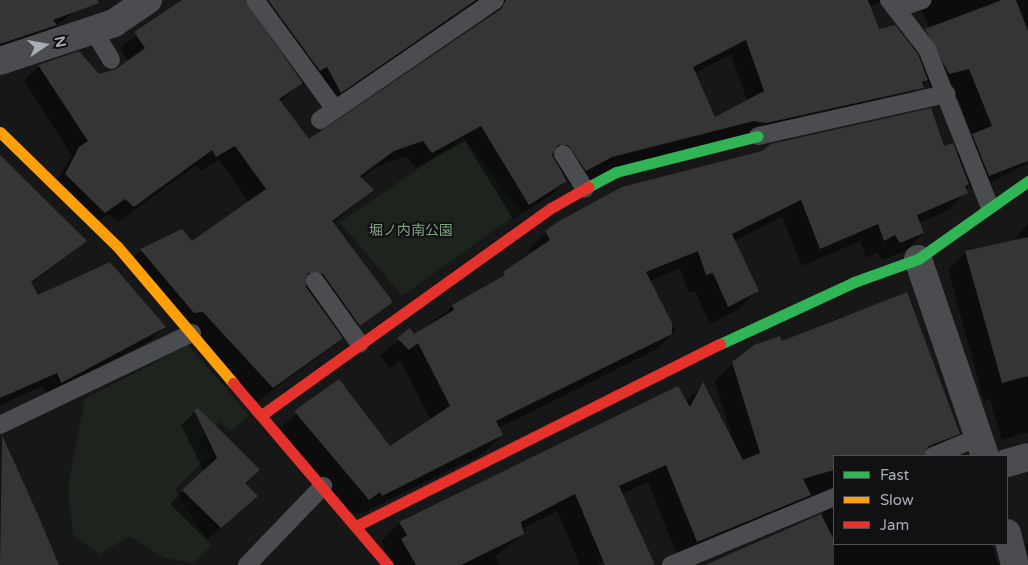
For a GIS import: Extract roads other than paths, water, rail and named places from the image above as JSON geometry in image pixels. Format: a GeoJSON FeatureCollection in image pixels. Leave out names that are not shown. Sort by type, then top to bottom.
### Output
{"type":"FeatureCollection","features":[{"type":"Feature","properties":{"kind":"street"},"geometry":{"type":"LineString","coordinates":[[0,60],[92,28],[114,23],[148,0]]}},
{"type":"Feature","properties":{"kind":"street"},"geometry":{"type":"LineString","coordinates":[[0,132],[117,246],[263,414],[388,565]]}},
{"type":"Feature","properties":{"kind":"street"},"geometry":{"type":"LineString","coordinates":[[263,414],[551,208],[616,172],[758,136]]}},
{"type":"Feature","properties":{"kind":"street"},"geometry":{"type":"LineString","coordinates":[[356,526],[724,342],[854,282],[918,259],[989,205],[1028,181]]}},
{"type":"Feature","properties":{"kind":"street"},"geometry":{"type":"LineString","coordinates":[[918,259],[981,447]]}},
{"type":"Feature","properties":{"kind":"street"},"geometry":{"type":"LineString","coordinates":[[1008,464],[1028,457]]}},
{"type":"Feature","properties":{"kind":"street"},"geometry":{"type":"LineString","coordinates":[[1008,537],[1015,565]]}},
{"type":"Feature","properties":{"kind":"lane"},"geometry":{"type":"LineString","coordinates":[[255,0],[334,108]]}},
{"type":"Feature","properties":{"kind":"lane"},"geometry":{"type":"LineString","coordinates":[[320,120],[334,108],[495,0]]}},
{"type":"Feature","properties":{"kind":"lane"},"geometry":{"type":"LineString","coordinates":[[892,4],[922,0]]}},
{"type":"Feature","properties":{"kind":"lane"},"geometry":{"type":"LineString","coordinates":[[892,4],[927,49],[989,205]]}},
{"type":"Feature","properties":{"kind":"lane"},"geometry":{"type":"LineString","coordinates":[[92,28],[111,60]]}},
{"type":"Feature","properties":{"kind":"lane"},"geometry":{"type":"LineString","coordinates":[[758,136],[946,94]]}},
{"type":"Feature","properties":{"kind":"lane"},"geometry":{"type":"LineString","coordinates":[[563,154],[585,189]]}},
{"type":"Feature","properties":{"kind":"lane"},"geometry":{"type":"LineString","coordinates":[[315,282],[360,344]]}},
{"type":"Feature","properties":{"kind":"lane"},"geometry":{"type":"LineString","coordinates":[[0,425],[192,333]]}},
{"type":"Feature","properties":{"kind":"lane"},"geometry":{"type":"LineString","coordinates":[[938,455],[981,447]]}},
{"type":"Feature","properties":{"kind":"lane"},"geometry":{"type":"LineString","coordinates":[[247,565],[322,486]]}},
{"type":"Feature","properties":{"kind":"lane"},"geometry":{"type":"LineString","coordinates":[[670,565],[833,497]]}},
{"type":"Feature","properties":{"kind":"park label","name":"堀ノ内南公園"},"geometry":{"type":"Point","coordinates":[411,231]}}]}
